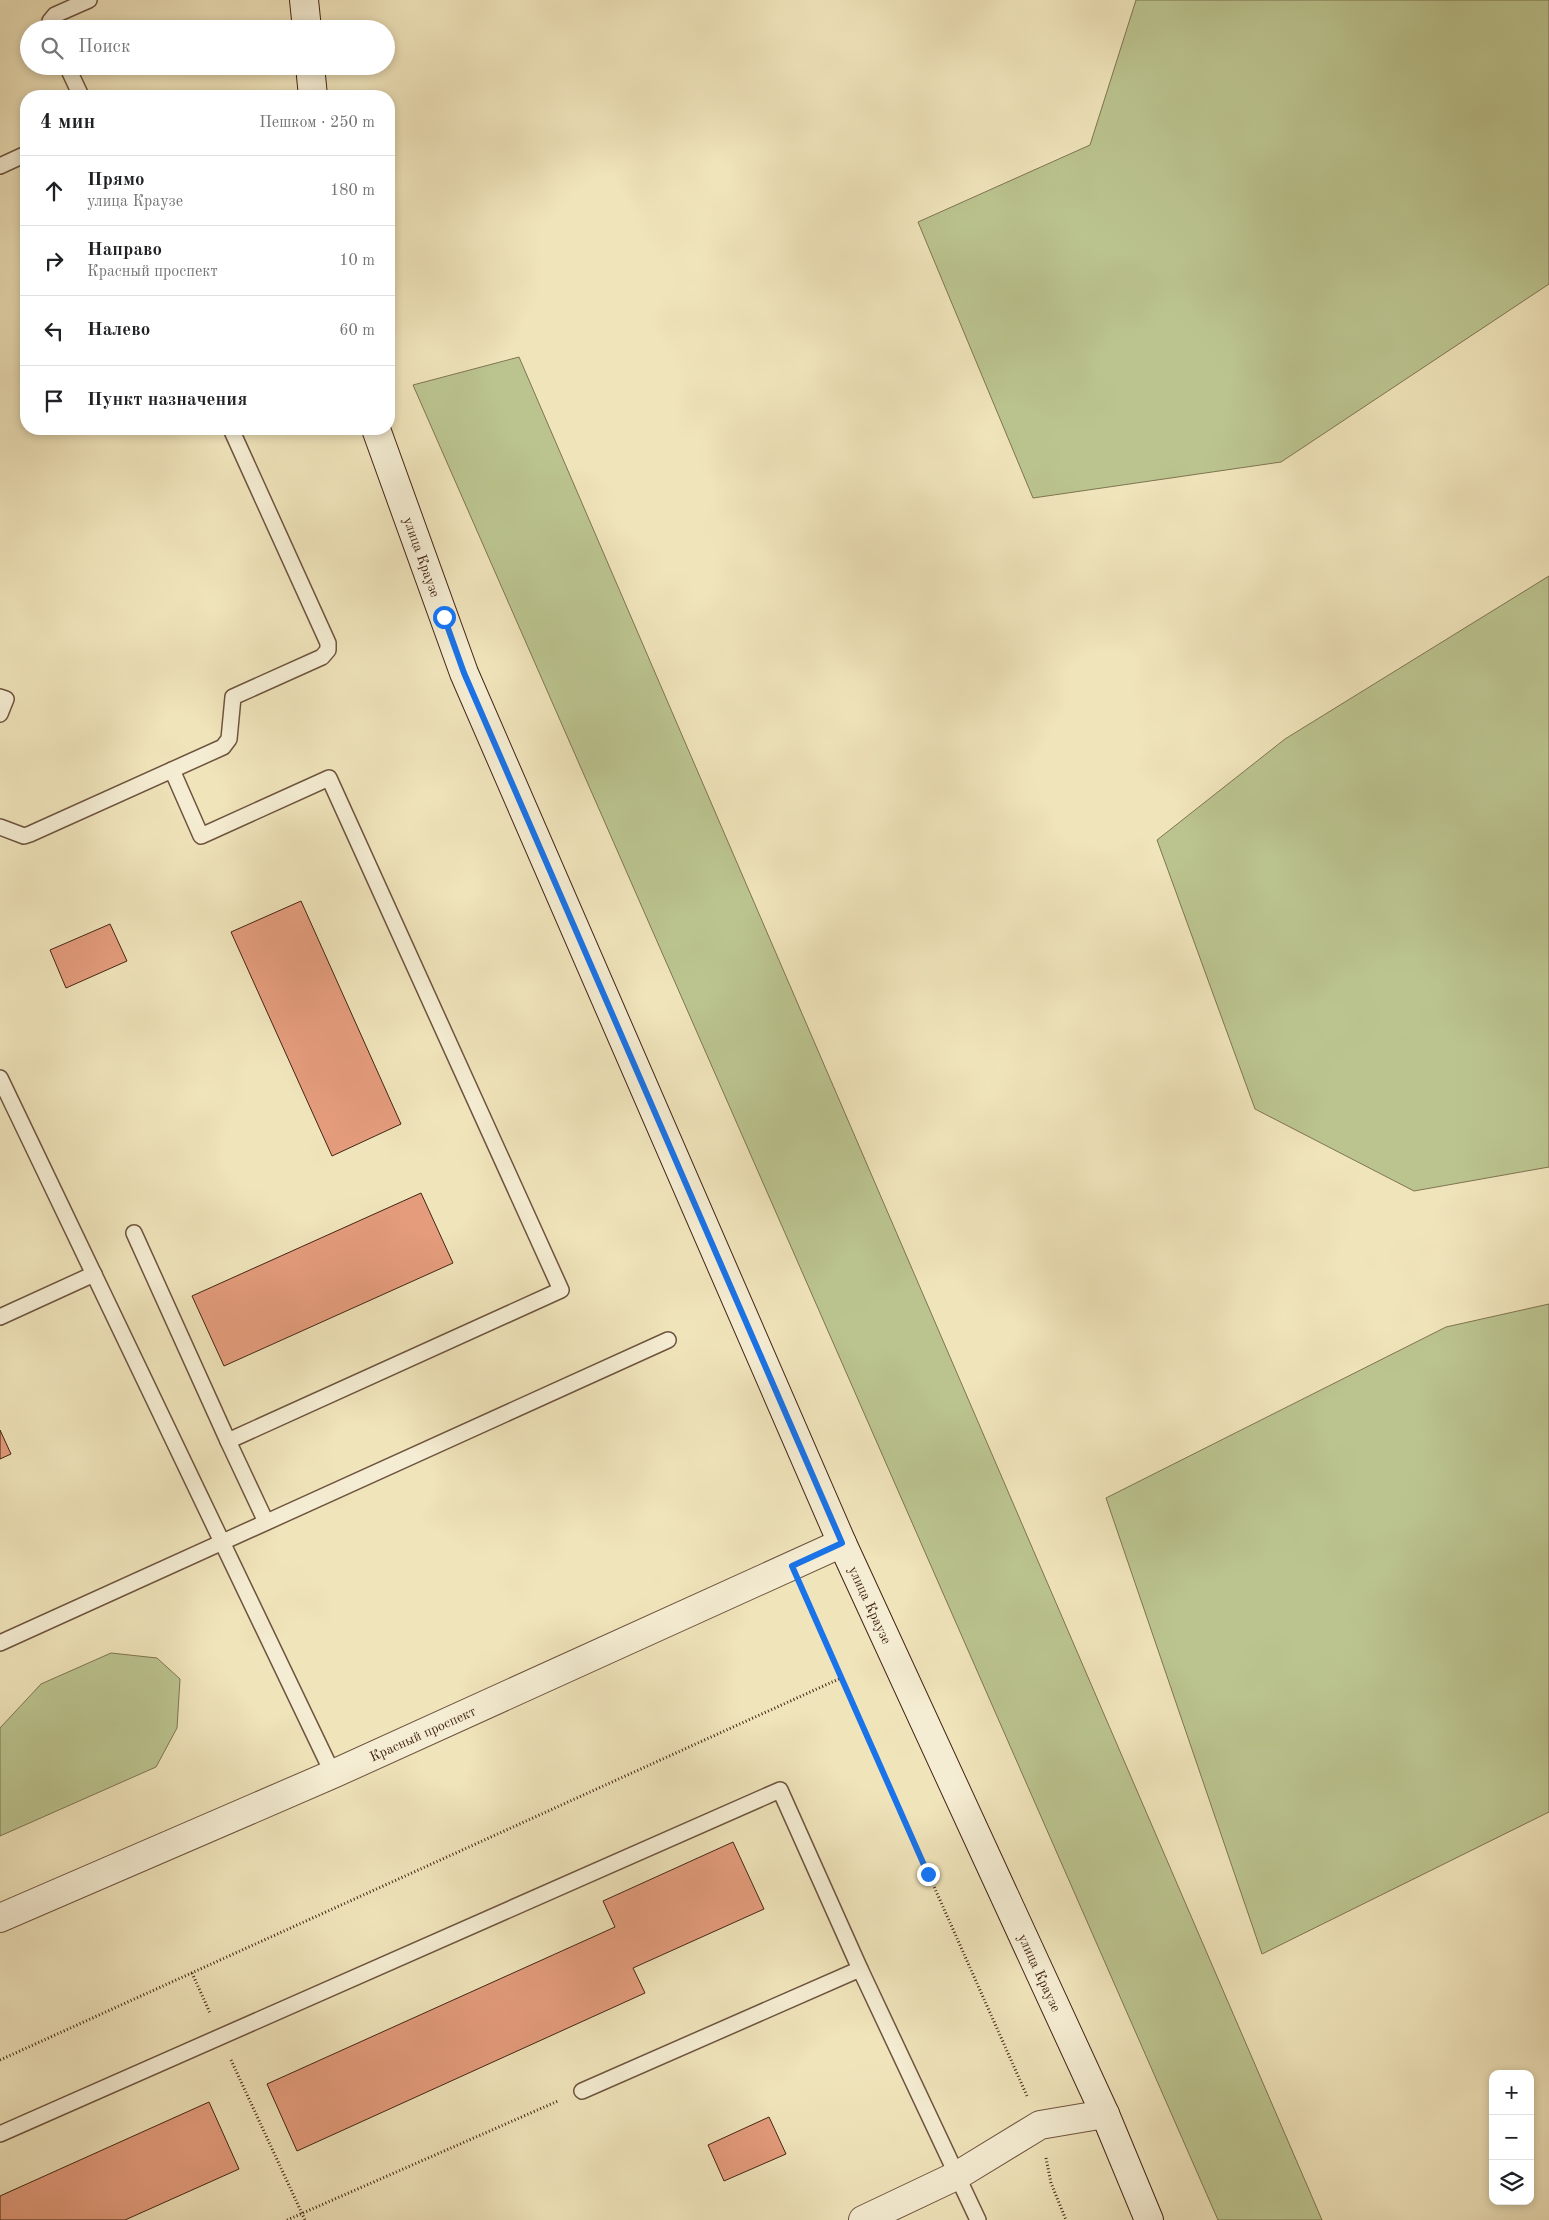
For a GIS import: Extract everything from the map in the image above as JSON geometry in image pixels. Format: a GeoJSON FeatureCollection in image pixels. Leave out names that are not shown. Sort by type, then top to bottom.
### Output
{"type":"FeatureCollection","features":[{"type":"Feature","properties":{"kind":"main road"},"geometry":{"type":"LineString","coordinates":[[304,0],[306,20]]}},
{"type":"Feature","properties":{"kind":"main road"},"geometry":{"type":"LineString","coordinates":[[311,75],[312,90]]}},
{"type":"Feature","properties":{"kind":"main road","name":"улица Краузе"},"geometry":{"type":"LineString","coordinates":[[378,435],[464,673],[842,1543],[1105,2114],[1149,2220]]}},
{"type":"Feature","properties":{"kind":"main road","name":"Красный проспект"},"geometry":{"type":"LineString","coordinates":[[0,1918],[333,1774],[842,1543]]}},
{"type":"Feature","properties":{"kind":"main road"},"geometry":{"type":"LineString","coordinates":[[863,2220],[958,2175],[1040,2125],[1105,2114]]}},
{"type":"Feature","properties":{"kind":"lane"},"geometry":{"type":"LineString","coordinates":[[51,20],[55,15],[88,0]]}},
{"type":"Feature","properties":{"kind":"lane"},"geometry":{"type":"LineString","coordinates":[[71,75],[78,90]]}},
{"type":"Feature","properties":{"kind":"lane"},"geometry":{"type":"LineString","coordinates":[[0,166],[20,157]]}},
{"type":"Feature","properties":{"kind":"lane"},"geometry":{"type":"LineString","coordinates":[[0,827],[24,836],[172,770],[227,743],[233,697],[322,657],[328,650],[328,643],[234,435]]}},
{"type":"Feature","properties":{"kind":"lane"},"geometry":{"type":"LineString","coordinates":[[0,697],[6,699],[0,714]]}},
{"type":"Feature","properties":{"kind":"lane"},"geometry":{"type":"LineString","coordinates":[[172,770],[201,836],[329,778],[561,1290],[228,1441]]}},
{"type":"Feature","properties":{"kind":"lane"},"geometry":{"type":"LineString","coordinates":[[0,1078],[333,1774]]}},
{"type":"Feature","properties":{"kind":"lane"},"geometry":{"type":"LineString","coordinates":[[134,1233],[266,1522]]}},
{"type":"Feature","properties":{"kind":"lane"},"geometry":{"type":"LineString","coordinates":[[0,1317],[94,1274]]}},
{"type":"Feature","properties":{"kind":"lane"},"geometry":{"type":"LineString","coordinates":[[0,1643],[668,1340]]}},
{"type":"Feature","properties":{"kind":"lane"},"geometry":{"type":"LineString","coordinates":[[0,2134],[780,1790],[860,1969],[978,2220]]}},
{"type":"Feature","properties":{"kind":"lane"},"geometry":{"type":"LineString","coordinates":[[582,2091],[860,1969]]}},
{"type":"Feature","properties":{"kind":"path"},"geometry":{"type":"LineString","coordinates":[[792,1566],[1040,2125],[1051,2183],[1066,2220]]}},
{"type":"Feature","properties":{"kind":"path"},"geometry":{"type":"LineString","coordinates":[[0,2060],[841,1678]]}},
{"type":"Feature","properties":{"kind":"path"},"geometry":{"type":"LineString","coordinates":[[192,1973],[304,2220]]}},
{"type":"Feature","properties":{"kind":"path"},"geometry":{"type":"LineString","coordinates":[[287,2220],[582,2091]]}},
{"type":"Feature","properties":{"kind":"green space"},"geometry":{"type":"Polygon","coordinates":[[[1136,0],[1549,0],[1549,284],[1281,462],[1033,498],[918,222],[1090,145],[1136,0]]]}},
{"type":"Feature","properties":{"kind":"green space"},"geometry":{"type":"Polygon","coordinates":[[[519,357],[1322,2220],[1218,2220],[413,385],[519,357]]]}},
{"type":"Feature","properties":{"kind":"green space"},"geometry":{"type":"Polygon","coordinates":[[[1549,576],[1549,1167],[1414,1191],[1255,1109],[1157,840],[1285,739],[1549,576]]]}},
{"type":"Feature","properties":{"kind":"green space"},"geometry":{"type":"Polygon","coordinates":[[[1549,1304],[1549,1812],[1262,1954],[1106,1498],[1446,1327],[1549,1304]]]}},
{"type":"Feature","properties":{"kind":"green space"},"geometry":{"type":"Polygon","coordinates":[[[111,1653],[157,1658],[180,1679],[177,1728],[156,1767],[0,1836],[0,1728],[41,1684],[111,1653]]]}},
{"type":"Feature","properties":{"kind":"building"},"geometry":{"type":"Polygon","coordinates":[[[301,901],[401,1124],[332,1156],[231,932],[301,901]]]}},
{"type":"Feature","properties":{"kind":"building"},"geometry":{"type":"Polygon","coordinates":[[[110,924],[127,961],[66,988],[50,950],[110,924]]]}},
{"type":"Feature","properties":{"kind":"building"},"geometry":{"type":"Polygon","coordinates":[[[421,1193],[453,1263],[224,1366],[192,1296],[421,1193]]]}},
{"type":"Feature","properties":{"kind":"building"},"geometry":{"type":"Polygon","coordinates":[[[0,1430],[11,1454],[0,1459],[0,1430]]]}},
{"type":"Feature","properties":{"kind":"building"},"geometry":{"type":"Polygon","coordinates":[[[733,1842],[764,1909],[633,1968],[645,1993],[297,2151],[267,2084],[615,1927],[603,1901],[733,1842]]]}},
{"type":"Feature","properties":{"kind":"building"},"geometry":{"type":"Polygon","coordinates":[[[209,2102],[239,2169],[125,2220],[0,2220],[0,2196],[209,2102]]]}},
{"type":"Feature","properties":{"kind":"building"},"geometry":{"type":"Polygon","coordinates":[[[769,2117],[786,2154],[724,2181],[708,2145],[769,2117]]]}},
{"type":"Feature","properties":{"kind":"route"},"geometry":{"type":"LineString","coordinates":[[444,617],[464,673],[842,1543],[792,1566],[928,1874]]}}]}
